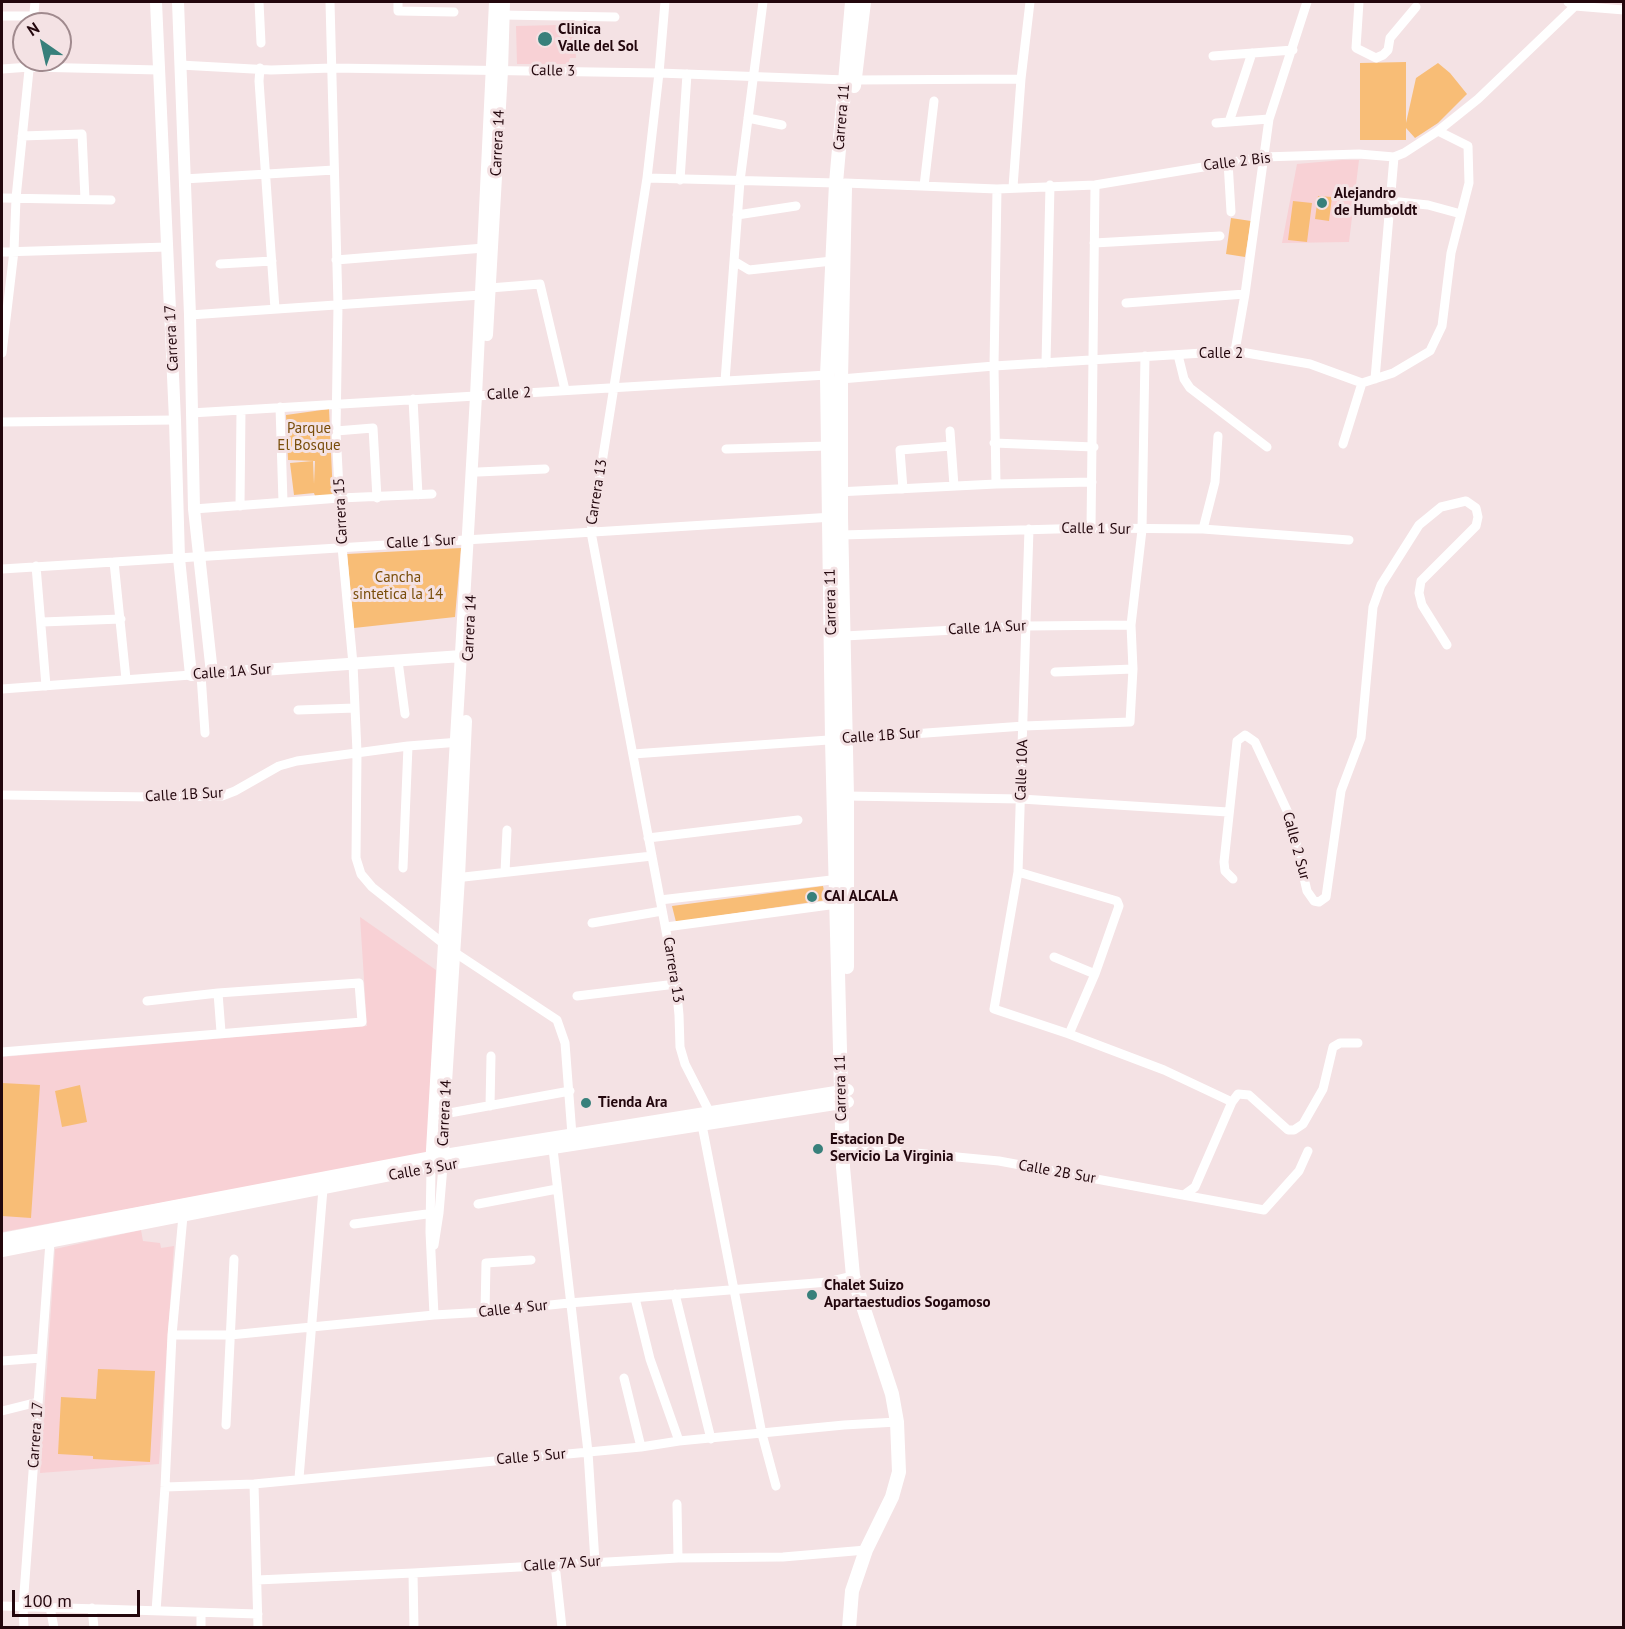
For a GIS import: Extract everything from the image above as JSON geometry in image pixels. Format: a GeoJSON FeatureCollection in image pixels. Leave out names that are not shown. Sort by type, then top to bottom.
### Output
{"type":"FeatureCollection","features":[{"type":"Feature","properties":{"kind":"main road","name":"Carrera 11"},"geometry":{"type":"LineString","coordinates":[[835,492],[828,446],[826,375],[832,261],[850,80],[852,2]]}},
{"type":"Feature","properties":{"kind":"main road","name":"Carrera 11"},"geometry":{"type":"LineString","coordinates":[[850,80],[864,2]]}},
{"type":"Feature","properties":{"kind":"main road","name":"Carrera 11"},"geometry":{"type":"LineString","coordinates":[[841,183],[841,379],[835,492],[832,740],[842,879],[845,1145],[853,1276],[892,1394],[897,1422],[899,1473],[892,1497],[866,1550],[852,1591],[849,1628]]}},
{"type":"Feature","properties":{"kind":"main road","name":"Carrera 11"},"geometry":{"type":"LineString","coordinates":[[836,517],[842,535],[847,796],[842,879],[837,904],[845,1097]]}},
{"type":"Feature","properties":{"kind":"street","name":"Carrera 17"},"geometry":{"type":"LineString","coordinates":[[156,2],[176,420],[179,558],[201,674]]}},
{"type":"Feature","properties":{"kind":"street","name":"Carrera 17"},"geometry":{"type":"LineString","coordinates":[[178,2],[201,674]]}},
{"type":"Feature","properties":{"kind":"street"},"geometry":{"type":"LineString","coordinates":[[259,2],[261,43]]}},
{"type":"Feature","properties":{"kind":"street","name":"Carrera 15"},"geometry":{"type":"LineString","coordinates":[[330,2],[338,305],[336,431],[342,547],[353,664],[357,752],[356,858],[361,873],[372,887],[449,948],[557,1020],[565,1043],[572,1135]]}},
{"type":"Feature","properties":{"kind":"street"},"geometry":{"type":"LineString","coordinates":[[398,2],[398,11],[453,12]]}},
{"type":"Feature","properties":{"kind":"street","name":"Carrera 14"},"geometry":{"type":"LineString","coordinates":[[434,1315],[432,1254],[498,70],[495,2]]}},
{"type":"Feature","properties":{"kind":"street","name":"Carrera 14"},"geometry":{"type":"LineString","coordinates":[[485,291],[484,248],[504,2]]}},
{"type":"Feature","properties":{"kind":"street","name":"Carrera 13"},"geometry":{"type":"LineString","coordinates":[[665,2],[646,178],[591,532],[676,984],[680,1047],[685,1064],[710,1113]]}},
{"type":"Feature","properties":{"kind":"street"},"geometry":{"type":"LineString","coordinates":[[725,381],[740,181],[763,2]]}},
{"type":"Feature","properties":{"kind":"street"},"geometry":{"type":"LineString","coordinates":[[1013,187],[1021,79],[1030,2]]}},
{"type":"Feature","properties":{"kind":"street"},"geometry":{"type":"LineString","coordinates":[[1235,351],[1269,119],[1307,2]]}},
{"type":"Feature","properties":{"kind":"street"},"geometry":{"type":"LineString","coordinates":[[1359,2],[1356,48],[1376,58],[1388,50],[1390,38],[1416,7]]}},
{"type":"Feature","properties":{"kind":"street"},"geometry":{"type":"LineString","coordinates":[[1375,379],[1394,157],[1438,131],[1478,99],[1572,3],[1623,9]]}},
{"type":"Feature","properties":{"kind":"street"},"geometry":{"type":"LineString","coordinates":[[503,15],[615,17]]}},
{"type":"Feature","properties":{"kind":"street"},"geometry":{"type":"LineString","coordinates":[[1213,56],[1293,50]]}},
{"type":"Feature","properties":{"kind":"street"},"geometry":{"type":"LineString","coordinates":[[1229,122],[1252,53]]}},
{"type":"Feature","properties":{"kind":"street","name":"Calle 3"},"geometry":{"type":"LineString","coordinates":[[180,65],[659,73],[850,80],[1021,79]]}},
{"type":"Feature","properties":{"kind":"street"},"geometry":{"type":"LineString","coordinates":[[72,67],[159,70]]}},
{"type":"Feature","properties":{"kind":"street"},"geometry":{"type":"LineString","coordinates":[[260,68],[275,309]]}},
{"type":"Feature","properties":{"kind":"street"},"geometry":{"type":"LineString","coordinates":[[2,353],[14,251],[16,198],[29,72]]}},
{"type":"Feature","properties":{"kind":"street"},"geometry":{"type":"LineString","coordinates":[[680,180],[687,74]]}},
{"type":"Feature","properties":{"kind":"street"},"geometry":{"type":"LineString","coordinates":[[924,186],[934,101]]}},
{"type":"Feature","properties":{"kind":"street"},"geometry":{"type":"LineString","coordinates":[[748,118],[782,125]]}},
{"type":"Feature","properties":{"kind":"street"},"geometry":{"type":"LineString","coordinates":[[1216,123],[1269,119]]}},
{"type":"Feature","properties":{"kind":"street"},"geometry":{"type":"LineString","coordinates":[[1343,444],[1362,383],[1393,373],[1430,351],[1442,326],[1451,253],[1470,183],[1468,146],[1438,131]]}},
{"type":"Feature","properties":{"kind":"street"},"geometry":{"type":"LineString","coordinates":[[22,136],[82,134],[85,199]]}},
{"type":"Feature","properties":{"kind":"street","name":"Calle 2 Bis"},"geometry":{"type":"LineString","coordinates":[[646,178],[997,189],[1095,184],[1263,157],[1359,154],[1394,157]]}},
{"type":"Feature","properties":{"kind":"street"},"geometry":{"type":"LineString","coordinates":[[1228,162],[1232,212]]}},
{"type":"Feature","properties":{"kind":"street"},"geometry":{"type":"LineString","coordinates":[[184,179],[267,176],[334,170]]}},
{"type":"Feature","properties":{"kind":"street"},"geometry":{"type":"LineString","coordinates":[[1091,528],[1094,447],[1095,184]]}},
{"type":"Feature","properties":{"kind":"street"},"geometry":{"type":"LineString","coordinates":[[1046,363],[1050,185]]}},
{"type":"Feature","properties":{"kind":"street"},"geometry":{"type":"LineString","coordinates":[[996,484],[994,366],[997,189]]}},
{"type":"Feature","properties":{"kind":"street"},"geometry":{"type":"LineString","coordinates":[[2,198],[111,200]]}},
{"type":"Feature","properties":{"kind":"street"},"geometry":{"type":"LineString","coordinates":[[1390,201],[1428,205],[1461,214]]}},
{"type":"Feature","properties":{"kind":"street"},"geometry":{"type":"LineString","coordinates":[[737,215],[796,206]]}},
{"type":"Feature","properties":{"kind":"street"},"geometry":{"type":"LineString","coordinates":[[1094,243],[1220,236]]}},
{"type":"Feature","properties":{"kind":"street"},"geometry":{"type":"LineString","coordinates":[[2,252],[168,247]]}},
{"type":"Feature","properties":{"kind":"street"},"geometry":{"type":"LineString","coordinates":[[336,260],[484,248]]}},
{"type":"Feature","properties":{"kind":"street"},"geometry":{"type":"LineString","coordinates":[[220,264],[272,261]]}},
{"type":"Feature","properties":{"kind":"street"},"geometry":{"type":"LineString","coordinates":[[734,261],[749,270],[832,261]]}},
{"type":"Feature","properties":{"kind":"street"},"geometry":{"type":"LineString","coordinates":[[190,315],[338,305],[540,284],[565,390]]}},
{"type":"Feature","properties":{"kind":"street"},"geometry":{"type":"LineString","coordinates":[[1126,303],[1245,294]]}},
{"type":"Feature","properties":{"kind":"street","name":"Calle 2"},"geometry":{"type":"LineString","coordinates":[[841,379],[994,366],[1235,351],[1310,364],[1362,383]]}},
{"type":"Feature","properties":{"kind":"street"},"geometry":{"type":"LineString","coordinates":[[1178,355],[1184,379],[1190,388],[1267,447]]}},
{"type":"Feature","properties":{"kind":"street"},"geometry":{"type":"LineString","coordinates":[[1055,672],[1133,669],[1131,626],[1142,530],[1146,356]]}},
{"type":"Feature","properties":{"kind":"street","name":"Calle 2"},"geometry":{"type":"LineString","coordinates":[[191,412],[826,375]]}},
{"type":"Feature","properties":{"kind":"street","name":"Carrera 14"},"geometry":{"type":"LineString","coordinates":[[471,539],[478,472],[480,395]]}},
{"type":"Feature","properties":{"kind":"street"},"geometry":{"type":"LineString","coordinates":[[413,399],[418,495]]}},
{"type":"Feature","properties":{"kind":"street"},"geometry":{"type":"LineString","coordinates":[[280,407],[283,502]]}},
{"type":"Feature","properties":{"kind":"street"},"geometry":{"type":"LineString","coordinates":[[240,506],[241,410]]}},
{"type":"Feature","properties":{"kind":"street"},"geometry":{"type":"LineString","coordinates":[[2,422],[176,420]]}},
{"type":"Feature","properties":{"kind":"street"},"geometry":{"type":"LineString","coordinates":[[336,431],[373,428],[377,498]]}},
{"type":"Feature","properties":{"kind":"street"},"geometry":{"type":"LineString","coordinates":[[950,431],[954,486]]}},
{"type":"Feature","properties":{"kind":"street"},"geometry":{"type":"LineString","coordinates":[[1203,529],[1215,482],[1218,436]]}},
{"type":"Feature","properties":{"kind":"street"},"geometry":{"type":"LineString","coordinates":[[994,442],[1094,447]]}},
{"type":"Feature","properties":{"kind":"street"},"geometry":{"type":"LineString","coordinates":[[726,449],[828,446]]}},
{"type":"Feature","properties":{"kind":"street"},"geometry":{"type":"LineString","coordinates":[[903,489],[900,450],[951,446]]}},
{"type":"Feature","properties":{"kind":"street"},"geometry":{"type":"LineString","coordinates":[[478,472],[545,469]]}},
{"type":"Feature","properties":{"kind":"street"},"geometry":{"type":"LineString","coordinates":[[835,492],[1092,482]]}},
{"type":"Feature","properties":{"kind":"street"},"geometry":{"type":"LineString","coordinates":[[194,509],[432,494]]}},
{"type":"Feature","properties":{"kind":"street","name":"Calle 2 Sur"},"geometry":{"type":"LineString","coordinates":[[1228,813],[1231,804],[1237,741],[1245,735],[1255,742],[1290,817],[1307,891],[1314,901],[1319,902],[1326,897],[1341,791],[1360,738],[1373,607],[1381,585],[1419,525],[1440,507],[1466,501],[1476,508],[1478,517],[1476,526],[1421,581],[1419,593],[1422,605],[1447,645]]}},
{"type":"Feature","properties":{"kind":"street","name":"Calle 1 Sur"},"geometry":{"type":"LineString","coordinates":[[2,568],[836,517]]}},
{"type":"Feature","properties":{"kind":"street","name":"Calle 1 Sur"},"geometry":{"type":"LineString","coordinates":[[842,535],[1029,529],[1203,529],[1349,540]]}},
{"type":"Feature","properties":{"kind":"street","name":"Calle 10A"},"geometry":{"type":"LineString","coordinates":[[1029,529],[1018,872],[994,1009],[1069,1034]]}},
{"type":"Feature","properties":{"kind":"street"},"geometry":{"type":"LineString","coordinates":[[114,562],[126,679]]}},
{"type":"Feature","properties":{"kind":"street"},"geometry":{"type":"LineString","coordinates":[[36,566],[46,686]]}},
{"type":"Feature","properties":{"kind":"street","name":"Carrera 14"},"geometry":{"type":"LineString","coordinates":[[461,742],[462,656],[467,610]]}},
{"type":"Feature","properties":{"kind":"street"},"geometry":{"type":"LineString","coordinates":[[42,622],[121,619]]}},
{"type":"Feature","properties":{"kind":"street","name":"Calle 1A Sur"},"geometry":{"type":"LineString","coordinates":[[844,636],[1026,626],[1131,626]]}},
{"type":"Feature","properties":{"kind":"street","name":"Calle 1A Sur"},"geometry":{"type":"LineString","coordinates":[[2,689],[462,656]]}},
{"type":"Feature","properties":{"kind":"street"},"geometry":{"type":"LineString","coordinates":[[398,660],[405,714]]}},
{"type":"Feature","properties":{"kind":"street","name":"Calle 1B Sur"},"geometry":{"type":"LineString","coordinates":[[633,753],[1024,726],[1130,722],[1133,669]]}},
{"type":"Feature","properties":{"kind":"street"},"geometry":{"type":"LineString","coordinates":[[201,674],[205,733]]}},
{"type":"Feature","properties":{"kind":"street"},"geometry":{"type":"LineString","coordinates":[[298,710],[355,708]]}},
{"type":"Feature","properties":{"kind":"street","name":"Calle 1B Sur"},"geometry":{"type":"LineString","coordinates":[[2,795],[222,796],[279,766],[297,761],[408,746],[461,742]]}},
{"type":"Feature","properties":{"kind":"street"},"geometry":{"type":"LineString","coordinates":[[403,868],[408,746]]}},
{"type":"Feature","properties":{"kind":"street"},"geometry":{"type":"LineString","coordinates":[[847,796],[1021,799],[1228,813],[1224,862],[1225,871],[1233,879]]}},
{"type":"Feature","properties":{"kind":"street"},"geometry":{"type":"LineString","coordinates":[[648,838],[798,820]]}},
{"type":"Feature","properties":{"kind":"street"},"geometry":{"type":"LineString","coordinates":[[505,872],[507,831]]}},
{"type":"Feature","properties":{"kind":"street"},"geometry":{"type":"LineString","coordinates":[[454,878],[652,856]]}},
{"type":"Feature","properties":{"kind":"street"},"geometry":{"type":"LineString","coordinates":[[1018,872],[1117,901],[1119,906],[1095,974],[1069,1034],[1164,1070],[1232,1102]]}},
{"type":"Feature","properties":{"kind":"street"},"geometry":{"type":"LineString","coordinates":[[660,900],[842,879]]}},
{"type":"Feature","properties":{"kind":"street"},"geometry":{"type":"LineString","coordinates":[[666,927],[837,904]]}},
{"type":"Feature","properties":{"kind":"street"},"geometry":{"type":"LineString","coordinates":[[592,922],[662,911]]}},
{"type":"Feature","properties":{"kind":"street","name":"Carrera 14"},"geometry":{"type":"LineString","coordinates":[[438,1161],[444,1114],[449,948]]}},
{"type":"Feature","properties":{"kind":"street"},"geometry":{"type":"LineString","coordinates":[[1054,957],[1095,974]]}},
{"type":"Feature","properties":{"kind":"street"},"geometry":{"type":"LineString","coordinates":[[2,1052],[362,1022],[359,983],[218,993],[147,1001]]}},
{"type":"Feature","properties":{"kind":"street"},"geometry":{"type":"LineString","coordinates":[[577,996],[676,984]]}},
{"type":"Feature","properties":{"kind":"street"},"geometry":{"type":"LineString","coordinates":[[218,993],[221,1032]]}},
{"type":"Feature","properties":{"kind":"street"},"geometry":{"type":"LineString","coordinates":[[1184,1195],[1195,1187],[1232,1102],[1238,1094],[1248,1095],[1288,1130],[1294,1130],[1303,1124],[1323,1089],[1333,1047],[1340,1043],[1358,1043]]}},
{"type":"Feature","properties":{"kind":"street"},"geometry":{"type":"LineString","coordinates":[[490,1106],[491,1056]]}},
{"type":"Feature","properties":{"kind":"street"},"geometry":{"type":"LineString","coordinates":[[444,1114],[570,1091]]}},
{"type":"Feature","properties":{"kind":"street","name":"Calle 3 Sur"},"geometry":{"type":"LineString","coordinates":[[2,1239],[153,1216],[572,1135],[710,1113],[845,1097]]}},
{"type":"Feature","properties":{"kind":"street","name":"Calle 3 Sur"},"geometry":{"type":"LineString","coordinates":[[2,1251],[50,1242],[153,1216],[183,1216],[323,1189],[438,1161],[553,1149],[702,1125],[845,1097]]}},
{"type":"Feature","properties":{"kind":"street"},"geometry":{"type":"LineString","coordinates":[[702,1125],[762,1434],[776,1486]]}},
{"type":"Feature","properties":{"kind":"street","name":"Calle 2B Sur"},"geometry":{"type":"LineString","coordinates":[[845,1145],[999,1161],[1264,1210],[1299,1171],[1308,1151]]}},
{"type":"Feature","properties":{"kind":"street"},"geometry":{"type":"LineString","coordinates":[[553,1149],[588,1452],[595,1562]]}},
{"type":"Feature","properties":{"kind":"street"},"geometry":{"type":"LineString","coordinates":[[299,1478],[323,1189]]}},
{"type":"Feature","properties":{"kind":"street"},"geometry":{"type":"LineString","coordinates":[[478,1204],[557,1189]]}},
{"type":"Feature","properties":{"kind":"street"},"geometry":{"type":"LineString","coordinates":[[354,1224],[435,1213]]}},
{"type":"Feature","properties":{"kind":"street"},"geometry":{"type":"LineString","coordinates":[[156,1611],[165,1487],[172,1335],[183,1216]]}},
{"type":"Feature","properties":{"kind":"street","name":"Carrera 17"},"geometry":{"type":"LineString","coordinates":[[24,1628],[23,1607],[50,1242]]}},
{"type":"Feature","properties":{"kind":"street"},"geometry":{"type":"LineString","coordinates":[[226,1425],[234,1259]]}},
{"type":"Feature","properties":{"kind":"street"},"geometry":{"type":"LineString","coordinates":[[485,1312],[486,1263],[531,1260]]}},
{"type":"Feature","properties":{"kind":"street","name":"Calle 4 Sur"},"geometry":{"type":"LineString","coordinates":[[172,1335],[230,1335],[569,1303],[828,1282],[853,1276]]}},
{"type":"Feature","properties":{"kind":"street"},"geometry":{"type":"LineString","coordinates":[[675,1294],[711,1438]]}},
{"type":"Feature","properties":{"kind":"street"},"geometry":{"type":"LineString","coordinates":[[635,1298],[651,1359],[679,1441]]}},
{"type":"Feature","properties":{"kind":"street"},"geometry":{"type":"LineString","coordinates":[[2,1361],[41,1358]]}},
{"type":"Feature","properties":{"kind":"street"},"geometry":{"type":"LineString","coordinates":[[624,1378],[641,1447]]}},
{"type":"Feature","properties":{"kind":"street"},"geometry":{"type":"LineString","coordinates":[[2,1411],[38,1402]]}},
{"type":"Feature","properties":{"kind":"street","name":"Calle 5 Sur"},"geometry":{"type":"LineString","coordinates":[[165,1487],[254,1484],[641,1447],[679,1441],[897,1422]]}},
{"type":"Feature","properties":{"kind":"street"},"geometry":{"type":"LineString","coordinates":[[254,1484],[258,1628]]}},
{"type":"Feature","properties":{"kind":"street"},"geometry":{"type":"LineString","coordinates":[[677,1504],[678,1558]]}},
{"type":"Feature","properties":{"kind":"street","name":"Calle 7A Sur"},"geometry":{"type":"LineString","coordinates":[[257,1580],[678,1558],[783,1557],[866,1550]]}},
{"type":"Feature","properties":{"kind":"street"},"geometry":{"type":"LineString","coordinates":[[555,1564],[562,1628]]}},
{"type":"Feature","properties":{"kind":"street"},"geometry":{"type":"LineString","coordinates":[[413,1573],[414,1628]]}},
{"type":"Feature","properties":{"kind":"street"},"geometry":{"type":"LineString","coordinates":[[2,1606],[258,1614]]}},
{"type":"Feature","properties":{"kind":"street"},"geometry":{"type":"LineString","coordinates":[[50,1607],[54,1628]]}},
{"type":"Feature","properties":{"kind":"street"},"geometry":{"type":"LineString","coordinates":[[92,1608],[94,1628]]}},
{"type":"Feature","properties":{"kind":"street"},"geometry":{"type":"LineString","coordinates":[[201,1613],[201,1628]]}},
{"type":"Feature","properties":{"kind":"shaded area"},"geometry":{"type":"Polygon","coordinates":[[[516,26],[573,26],[576,58],[570,58],[568,64],[517,64],[516,26]]]}},
{"type":"Feature","properties":{"kind":"shaded area","name":"Alejandro de Humboldt"},"geometry":{"type":"Polygon","coordinates":[[[1359,160],[1349,242],[1282,243],[1297,164],[1359,160]]]}},
{"type":"Feature","properties":{"kind":"shaded area"},"geometry":{"type":"Polygon","coordinates":[[[360,917],[436,970],[427,1154],[2,1232],[2,1057],[367,1026],[360,917]]]}},
{"type":"Feature","properties":{"kind":"shaded area"},"geometry":{"type":"Polygon","coordinates":[[[141,1230],[143,1241],[160,1243],[161,1248],[174,1246],[159,1464],[40,1473],[55,1249],[141,1230]]]}},
{"type":"Feature","properties":{"kind":"green space"},"geometry":{"type":"Polygon","coordinates":[[[1406,62],[1406,123],[1416,78],[1438,63],[1450,73],[1467,94],[1438,123],[1415,138],[1406,128],[1406,140],[1360,140],[1360,63],[1406,62]]]}},
{"type":"Feature","properties":{"kind":"green space"},"geometry":{"type":"Polygon","coordinates":[[[1318,196],[1332,197],[1329,221],[1315,219],[1318,196]]]}},
{"type":"Feature","properties":{"kind":"green space"},"geometry":{"type":"Polygon","coordinates":[[[1293,201],[1312,203],[1307,242],[1288,240],[1293,201]]]}},
{"type":"Feature","properties":{"kind":"green space"},"geometry":{"type":"Polygon","coordinates":[[[1231,218],[1251,221],[1245,257],[1226,254],[1231,218]]]}},
{"type":"Feature","properties":{"kind":"green space","name":"Parque El Bosque"},"geometry":{"type":"Polygon","coordinates":[[[329,409],[333,496],[315,496],[314,493],[294,495],[290,463],[313,461],[314,484],[315,461],[288,460],[286,415],[329,409]]]}},
{"type":"Feature","properties":{"kind":"green space","name":"Cancha sintetica la 14"},"geometry":{"type":"Polygon","coordinates":[[[461,548],[455,617],[354,628],[347,554],[461,548]]]}},
{"type":"Feature","properties":{"kind":"green space"},"geometry":{"type":"Polygon","coordinates":[[[823,886],[826,900],[676,922],[672,906],[823,886]]]}},
{"type":"Feature","properties":{"kind":"green space"},"geometry":{"type":"Polygon","coordinates":[[[2,1083],[40,1085],[31,1218],[2,1216],[2,1083]]]}},
{"type":"Feature","properties":{"kind":"green space"},"geometry":{"type":"Polygon","coordinates":[[[80,1085],[87,1122],[62,1127],[55,1091],[80,1085]]]}},
{"type":"Feature","properties":{"kind":"green space"},"geometry":{"type":"Polygon","coordinates":[[[98,1369],[155,1371],[150,1462],[93,1459],[93,1456],[58,1454],[61,1397],[96,1399],[98,1369]]]}},
{"type":"Feature","properties":{"kind":"place","name":"Clinica Valle del Sol"},"geometry":{"type":"Point","coordinates":[545,39]}},
{"type":"Feature","properties":{"kind":"place","name":"Alejandro de Humboldt"},"geometry":{"type":"Point","coordinates":[1322,203]}},
{"type":"Feature","properties":{"kind":"place","name":"CAI ALCALA"},"geometry":{"type":"Point","coordinates":[812,897]}},
{"type":"Feature","properties":{"kind":"place","name":"Tienda Ara"},"geometry":{"type":"Point","coordinates":[586,1103]}},
{"type":"Feature","properties":{"kind":"place","name":"Estacion De Servicio La Virginia"},"geometry":{"type":"Point","coordinates":[818,1149]}},
{"type":"Feature","properties":{"kind":"place","name":"Chalet Suizo Apartaestudios Sogamoso"},"geometry":{"type":"Point","coordinates":[812,1295]}}]}
